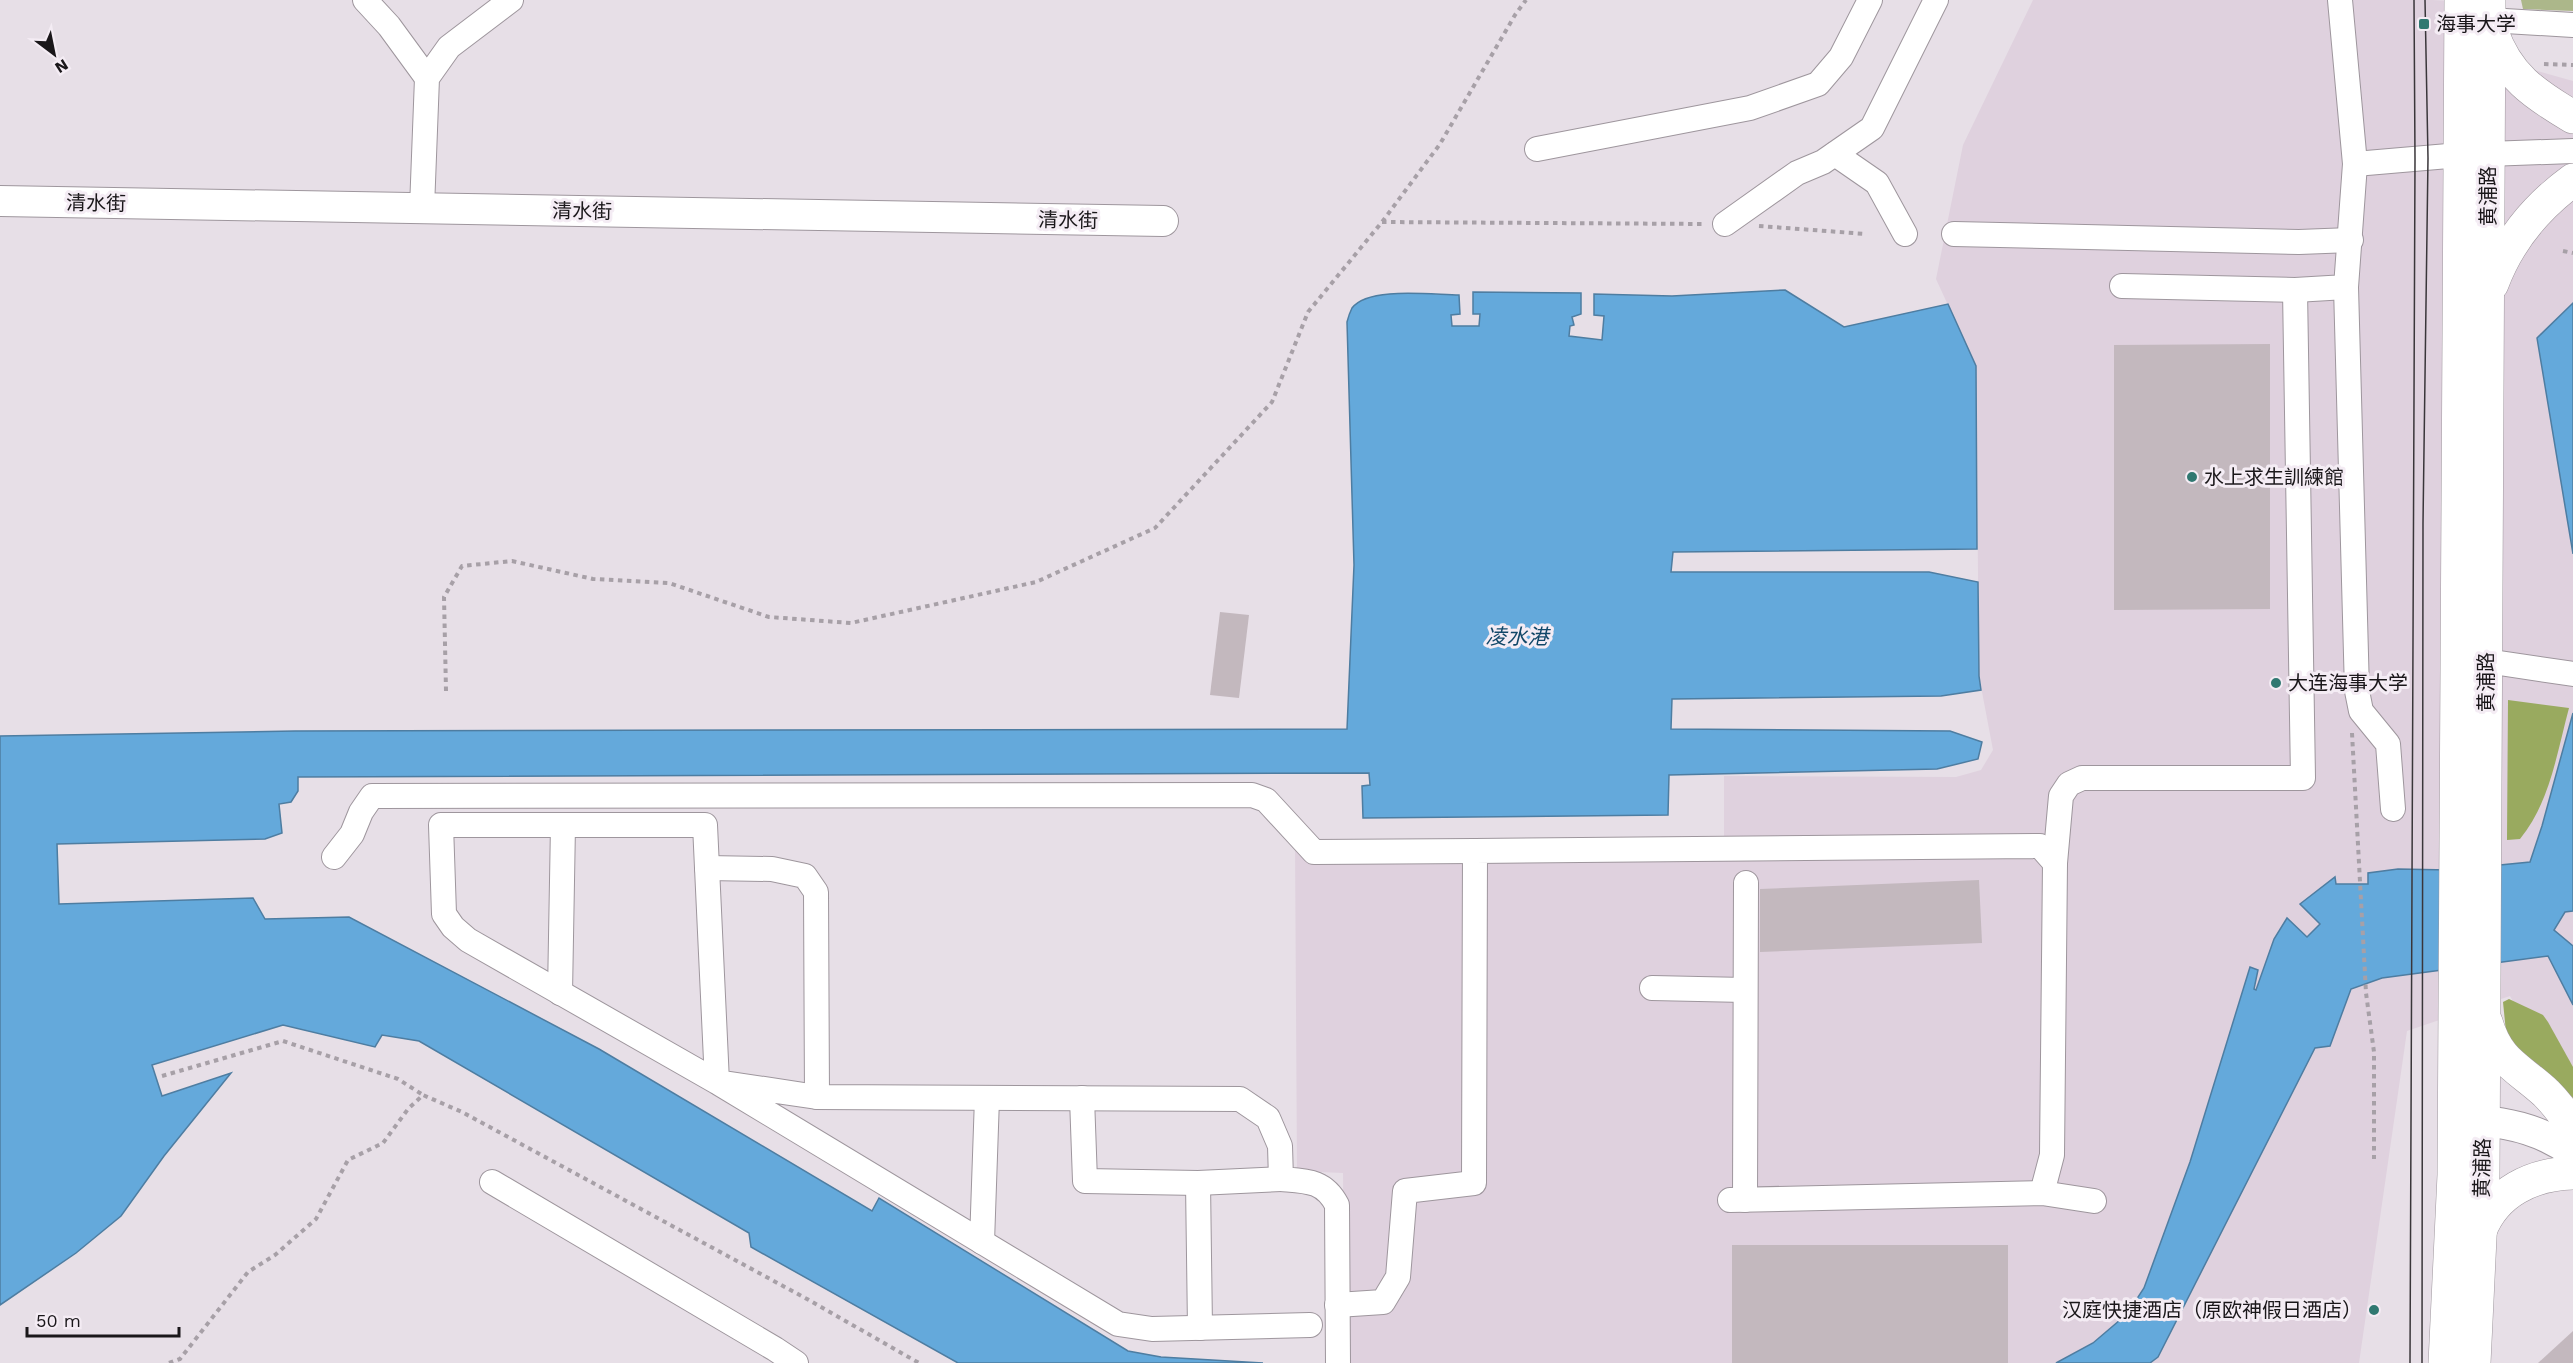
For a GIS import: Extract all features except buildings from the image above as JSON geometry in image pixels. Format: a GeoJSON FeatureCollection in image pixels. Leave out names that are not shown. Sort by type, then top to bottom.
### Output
{"type":"FeatureCollection","features":[{"type":"Feature","properties":{"kind":"highway","name":"黄浦路"},"geometry":{"type":"LineString","coordinates":[[2461,0],[2488,297],[2486,661],[2470,853]]}},
{"type":"Feature","properties":{"kind":"highway","name":"黄浦路"},"geometry":{"type":"LineString","coordinates":[[2474,1363],[2480,1233],[2468,1120],[2474,1007],[2470,853],[2474,154],[2489,14]]}},
{"type":"Feature","properties":{"kind":"highway"},"geometry":{"type":"LineString","coordinates":[[2489,14],[2499,53],[2515,75],[2538,96],[2573,117]]}},
{"type":"Feature","properties":{"kind":"highway"},"geometry":{"type":"LineString","coordinates":[[2488,297],[2511,243],[2532,216],[2573,180]]}},
{"type":"Feature","properties":{"kind":"highway"},"geometry":{"type":"LineString","coordinates":[[2474,1007],[2499,1052],[2509,1065],[2545,1092],[2573,1127]]}},
{"type":"Feature","properties":{"kind":"highway","name":"黄浦路"},"geometry":{"type":"LineString","coordinates":[[2445,1363],[2454,1175],[2468,1120]]}},
{"type":"Feature","properties":{"kind":"highway"},"geometry":{"type":"LineString","coordinates":[[2480,1233],[2487,1215],[2499,1200],[2515,1188],[2556,1174],[2573,1173]]}},
{"type":"Feature","properties":{"kind":"main road","name":"清水街"},"geometry":{"type":"LineString","coordinates":[[0,201],[1164,221]]}},
{"type":"Feature","properties":{"kind":"main road"},"geometry":{"type":"LineString","coordinates":[[2468,1120],[2512,1124],[2535,1132],[2573,1153]]}},
{"type":"Feature","properties":{"kind":"street"},"geometry":{"type":"LineString","coordinates":[[365,0],[388,26],[427,78]]}},
{"type":"Feature","properties":{"kind":"street"},"geometry":{"type":"LineString","coordinates":[[422,208],[427,78],[449,47],[511,0]]}},
{"type":"Feature","properties":{"kind":"street"},"geometry":{"type":"LineString","coordinates":[[1536,149],[1750,108],[1818,84],[1841,57],[1870,0]]}},
{"type":"Feature","properties":{"kind":"street"},"geometry":{"type":"LineString","coordinates":[[1725,224],[1797,173],[1823,162],[1872,128],[1936,0]]}},
{"type":"Feature","properties":{"kind":"street"},"geometry":{"type":"LineString","coordinates":[[2340,0],[2355,164],[2346,287],[2357,691],[2361,711],[2388,744],[2393,809]]}},
{"type":"Feature","properties":{"kind":"street"},"geometry":{"type":"LineString","coordinates":[[2489,14],[2573,25]]}},
{"type":"Feature","properties":{"kind":"street"},"geometry":{"type":"LineString","coordinates":[[2355,164],[2474,154],[2573,151]]}},
{"type":"Feature","properties":{"kind":"street"},"geometry":{"type":"LineString","coordinates":[[1835,154],[1876,183],[1905,234]]}},
{"type":"Feature","properties":{"kind":"street"},"geometry":{"type":"LineString","coordinates":[[1954,234],[2300,242],[2351,240]]}},
{"type":"Feature","properties":{"kind":"street"},"geometry":{"type":"LineString","coordinates":[[2122,286],[2295,290],[2346,287]]}},
{"type":"Feature","properties":{"kind":"street"},"geometry":{"type":"LineString","coordinates":[[2042,1193],[2052,1155],[2055,863],[2061,796],[2069,784],[2082,778],[2302,778],[2295,290]]}},
{"type":"Feature","properties":{"kind":"street"},"geometry":{"type":"LineString","coordinates":[[2486,661],[2569,674]]}},
{"type":"Feature","properties":{"kind":"street"},"geometry":{"type":"LineString","coordinates":[[334,856],[352,834],[361,812],[372,796],[1252,795],[1266,800],[1314,852],[2040,846],[2055,863]]}},
{"type":"Feature","properties":{"kind":"street"},"geometry":{"type":"LineString","coordinates":[[717,1082],[705,825],[441,825],[444,914],[453,927],[468,940],[717,1082],[1118,1324],[1152,1329],[1311,1324]]}},
{"type":"Feature","properties":{"kind":"street"},"geometry":{"type":"LineString","coordinates":[[560,993],[563,825]]}},
{"type":"Feature","properties":{"kind":"street"},"geometry":{"type":"LineString","coordinates":[[1337,1305],[1383,1302],[1398,1277],[1405,1191],[1474,1184],[1475,851]]}},
{"type":"Feature","properties":{"kind":"street"},"geometry":{"type":"LineString","coordinates":[[707,868],[772,869],[805,876],[816,892],[817,1097]]}},
{"type":"Feature","properties":{"kind":"street"},"geometry":{"type":"LineString","coordinates":[[1746,883],[1738,1200],[2042,1193],[2094,1202]]}},
{"type":"Feature","properties":{"kind":"street"},"geometry":{"type":"LineString","coordinates":[[1652,988],[1745,990]]}},
{"type":"Feature","properties":{"kind":"street"},"geometry":{"type":"LineString","coordinates":[[717,1082],[817,1097],[1240,1099],[1268,1118],[1280,1146],[1281,1179]]}},
{"type":"Feature","properties":{"kind":"street"},"geometry":{"type":"LineString","coordinates":[[982,1242],[987,1098]]}},
{"type":"Feature","properties":{"kind":"street"},"geometry":{"type":"LineString","coordinates":[[1082,1098],[1085,1181],[1198,1183],[1281,1179],[1310,1181],[1331,1193],[1337,1205],[1338,1352]]}},
{"type":"Feature","properties":{"kind":"street"},"geometry":{"type":"LineString","coordinates":[[492,1182],[796,1363]]}},
{"type":"Feature","properties":{"kind":"street"},"geometry":{"type":"LineString","coordinates":[[1198,1183],[1200,1328]]}},
{"type":"Feature","properties":{"kind":"path"},"geometry":{"type":"LineString","coordinates":[[446,691],[444,597],[462,566],[512,561],[593,579],[669,583],[769,617],[851,623],[1036,582],[1155,528],[1272,402],[1308,312],[1382,222],[1440,144],[1526,0]]}},
{"type":"Feature","properties":{"kind":"path"},"geometry":{"type":"LineString","coordinates":[[2541,64],[2573,65]]}},
{"type":"Feature","properties":{"kind":"path"},"geometry":{"type":"LineString","coordinates":[[1382,222],[1725,224],[1866,234]]}},
{"type":"Feature","properties":{"kind":"path"},"geometry":{"type":"LineString","coordinates":[[2563,251],[2573,253]]}},
{"type":"Feature","properties":{"kind":"path"},"geometry":{"type":"LineString","coordinates":[[2361,711],[2352,730],[2366,993],[2374,1052],[2374,1159]]}},
{"type":"Feature","properties":{"kind":"path"},"geometry":{"type":"LineString","coordinates":[[162,1076],[283,1041],[398,1079],[423,1095],[462,1112],[776,1282],[919,1363]]}},
{"type":"Feature","properties":{"kind":"path"},"geometry":{"type":"LineString","coordinates":[[170,1363],[180,1359],[248,1272],[275,1255],[316,1219],[348,1160],[383,1143],[408,1109],[423,1095]]}},
{"type":"Feature","properties":{"kind":"shaded area","name":"大连海事大学"},"geometry":{"type":"Polygon","coordinates":[[[2033,0],[2432,0],[2504,4],[2512,64],[2573,81],[2573,1097],[2545,1058],[2510,996],[2407,1031],[2359,1363],[1345,1363],[1343,1173],[1297,1171],[1295,841],[1724,838],[1724,776],[1956,777],[1981,770],[1993,750],[1979,676],[1976,366],[1936,279],[1963,145],[2033,0]]]}},
{"type":"Feature","properties":{"kind":"green space"},"geometry":{"type":"Polygon","coordinates":[[[2521,0],[2573,0],[2573,11],[2523,9],[2521,0]]]}},
{"type":"Feature","properties":{"kind":"green space"},"geometry":{"type":"Polygon","coordinates":[[[2508,700],[2569,708],[2546,793],[2539,810],[2520,839],[2507,840],[2508,700]]]}},
{"type":"Feature","properties":{"kind":"green space"},"geometry":{"type":"Polygon","coordinates":[[[2509,999],[2543,1015],[2548,1022],[2573,1067],[2573,1098],[2517,1047],[2506,1032],[2503,1002],[2509,999]]]}},
{"type":"Feature","properties":{"kind":"water","name":"凌水港"},"geometry":{"type":"Polygon","coordinates":[[[1785,290],[1844,327],[1948,304],[1976,366],[1977,549],[1673,552],[1671,572],[1929,572],[1978,582],[1981,690],[1941,696],[1672,699],[1671,729],[1950,731],[1982,742],[1978,759],[1937,769],[1669,775],[1668,815],[1363,818],[1362,786],[1370,785],[1369,773],[298,777],[298,791],[291,802],[279,804],[282,833],[265,839],[57,844],[59,904],[253,898],[265,919],[349,917],[599,1049],[872,1211],[879,1198],[1128,1351],[1161,1357],[1263,1363],[958,1363],[751,1247],[749,1233],[419,1041],[382,1035],[375,1047],[283,1025],[152,1065],[162,1096],[231,1073],[164,1156],[121,1216],[76,1253],[0,1305],[0,736],[295,731],[1347,729],[1354,565],[1347,322],[1352,308],[1360,301],[1386,294],[1459,295],[1460,314],[1451,315],[1452,326],[1479,326],[1480,314],[1473,314],[1473,292],[1581,293],[1581,314],[1572,317],[1574,325],[1570,326],[1569,336],[1602,340],[1604,316],[1594,315],[1594,294],[1672,296],[1785,290]]]}},
{"type":"Feature","properties":{"kind":"water"},"geometry":{"type":"Polygon","coordinates":[[[2573,303],[2573,554],[2537,338],[2573,303]]]}},
{"type":"Feature","properties":{"kind":"water"},"geometry":{"type":"Polygon","coordinates":[[[2573,713],[2573,911],[2565,912],[2554,930],[2573,946],[2573,1005],[2548,956],[2382,978],[2351,989],[2330,1046],[2315,1048],[2158,1357],[2150,1363],[2056,1363],[2093,1343],[2127,1314],[2144,1288],[2190,1162],[2250,967],[2258,970],[2254,989],[2256,990],[2274,939],[2287,918],[2307,937],[2320,924],[2300,904],[2335,877],[2336,884],[2368,884],[2368,873],[2398,869],[2449,870],[2530,862],[2573,713]]]}},
{"type":"Feature","properties":{"kind":"tram line"},"geometry":{"type":"LineString","coordinates":[[2410,1363],[2414,0]]}},
{"type":"Feature","properties":{"kind":"tram line"},"geometry":{"type":"LineString","coordinates":[[2422,1363],[2423,523],[2428,158],[2425,0]]}},
{"type":"Feature","properties":{"kind":"place","name":"海事大学"},"geometry":{"type":"Point","coordinates":[2424,24]}},
{"type":"Feature","properties":{"kind":"place","name":"水上求生訓練館"},"geometry":{"type":"Point","coordinates":[2192,477]}},
{"type":"Feature","properties":{"kind":"place","name":"大连海事大学"},"geometry":{"type":"Point","coordinates":[2276,683]}},
{"type":"Feature","properties":{"kind":"place","name":"汉庭快捷酒店（原欧神假日酒店）"},"geometry":{"type":"Point","coordinates":[2374,1310]}}]}
